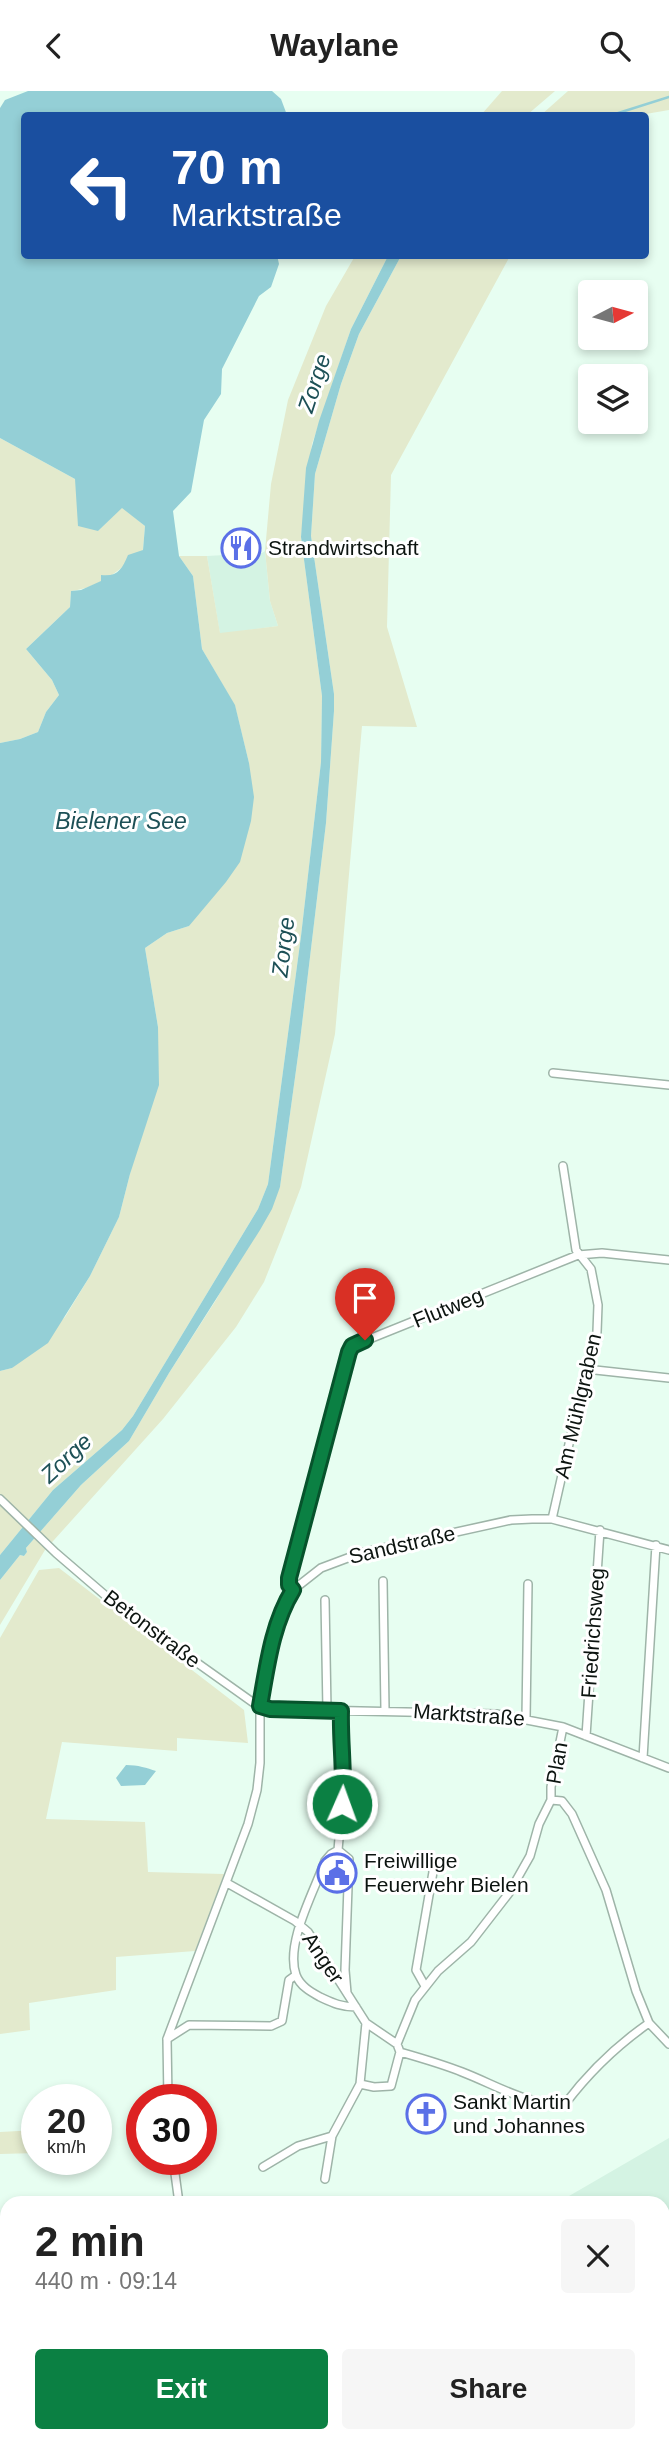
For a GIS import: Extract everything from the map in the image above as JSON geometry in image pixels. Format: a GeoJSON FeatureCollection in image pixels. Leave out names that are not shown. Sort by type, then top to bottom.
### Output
{"type":"FeatureCollection","features":[{"type":"Feature","properties":{"kind":"street"},"geometry":{"type":"LineString","coordinates":[[553,1073],[669,1085]]}},
{"type":"Feature","properties":{"kind":"street","name":"Am Mühlgraben"},"geometry":{"type":"LineString","coordinates":[[552,1519],[597,1332],[598,1305],[591,1269],[578,1255],[574,1243],[563,1166]]}},
{"type":"Feature","properties":{"kind":"street","name":"Flutweg"},"geometry":{"type":"LineString","coordinates":[[293,1590],[289,1585],[289,1578],[352,1346],[578,1255],[602,1253],[669,1260]]}},
{"type":"Feature","properties":{"kind":"street"},"geometry":{"type":"LineString","coordinates":[[586,1369],[669,1378]]}},
{"type":"Feature","properties":{"kind":"street","name":"Betonstraße"},"geometry":{"type":"LineString","coordinates":[[2,1501],[120,1608],[260,1706]]}},
{"type":"Feature","properties":{"kind":"street","name":"Sandstraße"},"geometry":{"type":"LineString","coordinates":[[168,2084],[167,2039],[227,1883],[257,1790],[260,1706],[274,1639],[282,1611],[293,1590],[320,1568],[361,1553],[511,1520],[552,1519],[669,1550]]}},
{"type":"Feature","properties":{"kind":"street","name":"Friedrichsweg"},"geometry":{"type":"LineString","coordinates":[[586,1735],[600,1530]]}},
{"type":"Feature","properties":{"kind":"street"},"geometry":{"type":"LineString","coordinates":[[643,1758],[656,1545]]}},
{"type":"Feature","properties":{"kind":"street"},"geometry":{"type":"LineString","coordinates":[[383,1581],[385,1710]]}},
{"type":"Feature","properties":{"kind":"street"},"geometry":{"type":"LineString","coordinates":[[526,1718],[528,1584]]}},
{"type":"Feature","properties":{"kind":"street"},"geometry":{"type":"LineString","coordinates":[[325,1600],[327,1710]]}},
{"type":"Feature","properties":{"kind":"street","name":"Marktstraße"},"geometry":{"type":"LineString","coordinates":[[260,1706],[270,1709],[496,1714],[526,1718],[586,1735],[669,1768]]}},
{"type":"Feature","properties":{"kind":"street","name":"Anger"},"geometry":{"type":"LineString","coordinates":[[341,1711],[344,1782],[338,1850],[325,1861],[300,1924],[314,1940],[366,2023]]}},
{"type":"Feature","properties":{"kind":"street","name":"Plan"},"geometry":{"type":"LineString","coordinates":[[360,2084],[391,2086],[399,2048],[415,2000],[438,1971],[471,1942],[509,1893],[530,1856],[539,1823],[551,1800],[551,1787],[563,1727]]}},
{"type":"Feature","properties":{"kind":"street"},"geometry":{"type":"LineString","coordinates":[[551,1800],[562,1801],[572,1814],[606,1890],[636,1991],[649,2024],[669,2044]]}},
{"type":"Feature","properties":{"kind":"street","name":"Anger"},"geometry":{"type":"LineString","coordinates":[[338,1850],[349,1859],[345,1970],[347,1993]]}},
{"type":"Feature","properties":{"kind":"street"},"geometry":{"type":"LineString","coordinates":[[424,1857],[432,1863],[433,1872],[416,1970],[425,1986]]}},
{"type":"Feature","properties":{"kind":"street"},"geometry":{"type":"LineString","coordinates":[[227,1883],[300,1924],[296,1939],[296,1975],[301,1983],[341,2007],[356,2007]]}},
{"type":"Feature","properties":{"kind":"street"},"geometry":{"type":"LineString","coordinates":[[167,2039],[189,2025],[271,2026],[282,2021],[289,1980],[296,1975]]}},
{"type":"Feature","properties":{"kind":"street"},"geometry":{"type":"LineString","coordinates":[[366,2023],[399,2048],[546,2105],[565,2104],[599,2062],[619,2043],[649,2024]]}},
{"type":"Feature","properties":{"kind":"street"},"geometry":{"type":"LineString","coordinates":[[325,2179],[332,2136],[360,2084],[366,2023]]}},
{"type":"Feature","properties":{"kind":"street"},"geometry":{"type":"LineString","coordinates":[[263,2168],[298,2146],[332,2136]]}},
{"type":"Feature","properties":{"kind":"street"},"geometry":{"type":"LineString","coordinates":[[176,2175],[179,2196]]}},
{"type":"Feature","properties":{"kind":"shaded area"},"geometry":{"type":"Polygon","coordinates":[[[502,91],[555,91],[530,112],[484,112],[502,91]]]}},
{"type":"Feature","properties":{"kind":"shaded area"},"geometry":{"type":"Polygon","coordinates":[[[568,91],[669,91],[669,110],[649,113],[544,112],[568,91]]]}},
{"type":"Feature","properties":{"kind":"shaded area"},"geometry":{"type":"Polygon","coordinates":[[[353,259],[386,259],[351,329],[312,444],[301,537],[322,696],[321,762],[268,1184],[258,1209],[133,1416],[122,1430],[53,1490],[0,1555],[0,1371],[12,1368],[65,1317],[90,1276],[119,1217],[130,1174],[158,1027],[145,948],[167,933],[189,926],[249,763],[235,706],[202,649],[193,576],[179,556],[207,556],[220,633],[278,626],[270,601],[265,551],[271,484],[288,400],[326,306],[353,259]]]}},
{"type":"Feature","properties":{"kind":"shaded area"},"geometry":{"type":"Polygon","coordinates":[[[399,259],[508,259],[391,475],[387,627],[417,727],[362,726],[335,1034],[301,1187],[264,1282],[236,1327],[163,1419],[45,1550],[0,1625],[0,1580],[20,1555],[24,1556],[26,1548],[81,1485],[129,1441],[216,1300],[280,1187],[326,823],[334,711],[334,694],[311,536],[315,474],[341,384],[359,334],[399,259]]]}},
{"type":"Feature","properties":{"kind":"shaded area"},"geometry":{"type":"Polygon","coordinates":[[[0,438],[75,479],[98,531],[122,507],[145,526],[143,550],[101,581],[71,591],[70,607],[26,649],[52,680],[59,695],[46,712],[38,732],[0,743],[0,438]]]}},
{"type":"Feature","properties":{"kind":"shaded area"},"geometry":{"type":"Polygon","coordinates":[[[265,551],[270,601],[278,626],[220,634],[207,556],[265,551]]]}},
{"type":"Feature","properties":{"kind":"shaded area"},"geometry":{"type":"Polygon","coordinates":[[[59,1568],[244,1710],[248,1743],[177,1738],[177,1751],[62,1742],[46,1819],[145,1822],[148,1872],[224,1874],[195,1951],[116,1957],[116,1990],[29,2003],[30,2030],[0,2034],[0,1638],[39,1570],[59,1568]]]}},
{"type":"Feature","properties":{"kind":"shaded area"},"geometry":{"type":"Polygon","coordinates":[[[21,2131],[21,2153],[0,2154],[0,2132],[21,2131]]]}},
{"type":"Feature","properties":{"kind":"shaded area"},"geometry":{"type":"Polygon","coordinates":[[[669,2138],[669,2196],[569,2196],[669,2138]]]}},
{"type":"Feature","properties":{"kind":"water","name":"Bielener See"},"geometry":{"type":"Polygon","coordinates":[[[28,91],[272,91],[281,99],[286,112],[21,112],[21,259],[278,259],[279,264],[271,287],[259,296],[222,369],[221,394],[204,420],[191,492],[173,511],[179,556],[193,576],[202,649],[235,705],[254,797],[251,821],[240,862],[226,882],[189,926],[167,933],[145,948],[158,1027],[159,1085],[119,1217],[90,1276],[48,1343],[12,1368],[0,1371],[0,743],[38,732],[46,712],[59,695],[52,680],[26,649],[70,607],[71,591],[81,590],[101,581],[101,575],[115,573],[121,568],[128,555],[143,550],[145,526],[122,508],[98,531],[78,526],[75,479],[0,438],[0,108],[5,100],[28,91]]]}},
{"type":"Feature","properties":{"kind":"water"},"geometry":{"type":"Polygon","coordinates":[[[386,259],[399,259],[359,334],[341,384],[315,474],[311,536],[334,694],[334,711],[326,823],[280,1187],[260,1230],[129,1441],[81,1485],[26,1548],[24,1556],[20,1555],[0,1580],[0,1555],[53,1490],[122,1430],[133,1416],[258,1209],[268,1184],[321,762],[322,696],[301,537],[306,468],[319,421],[351,329],[386,259]]]}},
{"type":"Feature","properties":{"kind":"water"},"geometry":{"type":"Polygon","coordinates":[[[126,1765],[156,1771],[145,1785],[121,1786],[116,1778],[126,1765]]]}},
{"type":"Feature","properties":{"kind":"waterway"},"geometry":{"type":"LineString","coordinates":[[622,112],[669,97]]}},
{"type":"Feature","properties":{"kind":"place","name":"Strandwirtschaft"},"geometry":{"type":"Point","coordinates":[241,548]}},
{"type":"Feature","properties":{"kind":"place","name":"Freiwillige Feuerwehr Bielen"},"geometry":{"type":"Point","coordinates":[337,1873]}},
{"type":"Feature","properties":{"kind":"place","name":"Sankt Martin und Johannes"},"geometry":{"type":"Point","coordinates":[426,2114]}},
{"type":"Feature","properties":{"kind":"route"},"geometry":{"type":"LineString","coordinates":[[342,1804],[344,1782],[341,1711],[270,1709],[260,1706],[268,1661],[282,1611],[293,1590],[289,1585],[289,1578],[349,1352],[352,1346],[365,1340]]}},
{"type":"Feature","properties":{"kind":"water label","name":"Zorge"},"geometry":{"type":"Point","coordinates":[314,383]}},
{"type":"Feature","properties":{"kind":"water label","name":"Zorge"},"geometry":{"type":"Point","coordinates":[283,947]}},
{"type":"Feature","properties":{"kind":"water label","name":"Zorge"},"geometry":{"type":"Point","coordinates":[66,1458]}}]}
